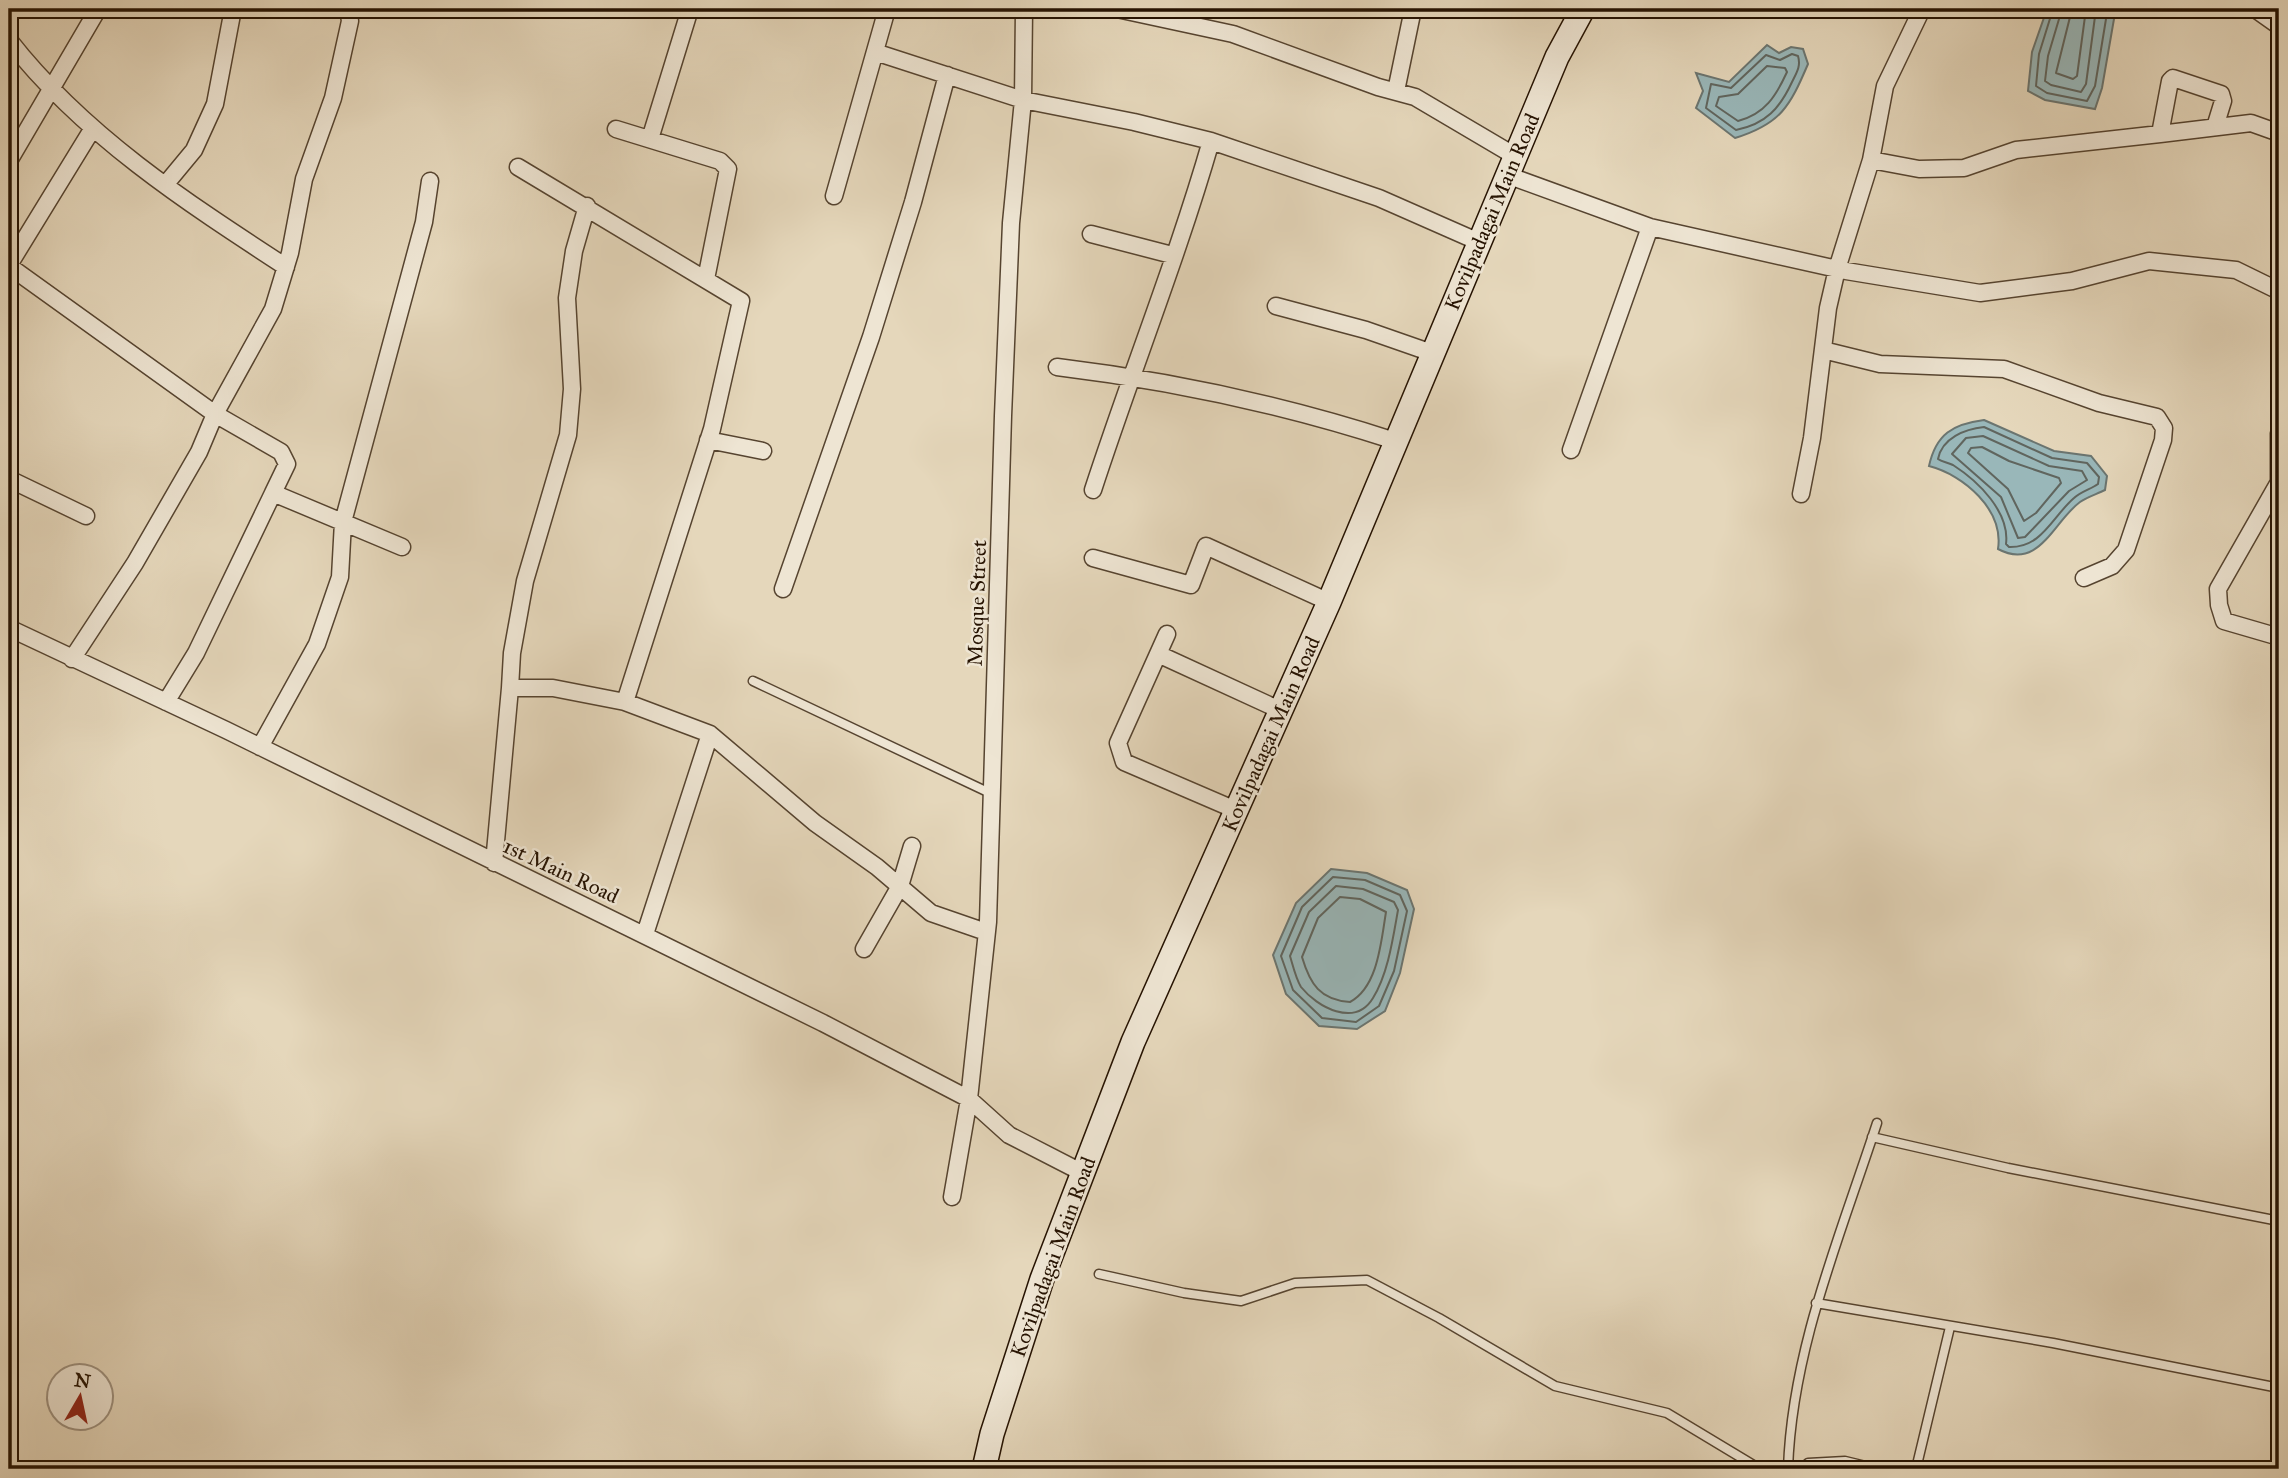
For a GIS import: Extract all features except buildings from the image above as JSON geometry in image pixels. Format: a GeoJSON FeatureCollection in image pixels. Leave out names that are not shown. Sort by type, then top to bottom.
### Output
{"type":"FeatureCollection","features":[{"type":"Feature","properties":{"kind":"main road","name":"Kovilpadagai Main Road"},"geometry":{"type":"LineString","coordinates":[[984,1469],[992,1434],[1042,1279],[1133,1042],[1329,602],[1557,57],[1583,9]]}},
{"type":"Feature","properties":{"kind":"street"},"geometry":{"type":"LineString","coordinates":[[9,161],[98,9]]}},
{"type":"Feature","properties":{"kind":"street"},"geometry":{"type":"LineString","coordinates":[[165,185],[194,150],[215,104],[233,9]]}},
{"type":"Feature","properties":{"kind":"street"},"geometry":{"type":"LineString","coordinates":[[72,659],[135,563],[199,452],[215,414],[272,309],[286,267],[304,179],[333,99],[349,21],[348,9]]}},
{"type":"Feature","properties":{"kind":"street"},"geometry":{"type":"LineString","coordinates":[[650,139],[690,9]]}},
{"type":"Feature","properties":{"kind":"street"},"geometry":{"type":"LineString","coordinates":[[834,196],[887,9]]}},
{"type":"Feature","properties":{"kind":"street","name":"Mosque Street"},"geometry":{"type":"LineString","coordinates":[[952,1197],[969,1099],[986,932],[1011,223],[1023,100],[1024,9]]}},
{"type":"Feature","properties":{"kind":"street"},"geometry":{"type":"LineString","coordinates":[[1117,9],[1191,16],[1233,34],[1415,97],[1469,127],[1511,166],[1650,227],[1838,269],[1980,292],[2072,281],[2148,261],[2236,270],[2279,291]]}},
{"type":"Feature","properties":{"kind":"street"},"geometry":{"type":"LineString","coordinates":[[1396,91],[1413,9]]}},
{"type":"Feature","properties":{"kind":"street"},"geometry":{"type":"LineString","coordinates":[[1801,494],[1838,269],[1871,160],[1885,86],[1922,9]]}},
{"type":"Feature","properties":{"kind":"street"},"geometry":{"type":"LineString","coordinates":[[2255,9],[2279,26]]}},
{"type":"Feature","properties":{"kind":"street"},"geometry":{"type":"LineString","coordinates":[[9,40],[52,91],[93,128],[165,185],[286,267]]}},
{"type":"Feature","properties":{"kind":"street"},"geometry":{"type":"LineString","coordinates":[[875,52],[1023,100],[1134,122],[1211,141],[1379,198],[1479,242]]}},
{"type":"Feature","properties":{"kind":"street"},"geometry":{"type":"LineString","coordinates":[[783,589],[871,337],[913,202],[947,75]]}},
{"type":"Feature","properties":{"kind":"street"},"geometry":{"type":"LineString","coordinates":[[2160,134],[2170,81],[2173,78],[2221,94],[2223,101],[2215,127]]}},
{"type":"Feature","properties":{"kind":"street"},"geometry":{"type":"LineString","coordinates":[[1871,160],[1919,169],[1964,168],[2016,150],[2215,127],[2251,123],[2279,133]]}},
{"type":"Feature","properties":{"kind":"street"},"geometry":{"type":"LineString","coordinates":[[93,128],[9,265],[215,414],[285,456],[287,464],[197,653],[166,702]]}},
{"type":"Feature","properties":{"kind":"street"},"geometry":{"type":"LineString","coordinates":[[616,129],[720,162],[728,169],[706,279]]}},
{"type":"Feature","properties":{"kind":"street"},"geometry":{"type":"LineString","coordinates":[[1093,490],[1172,254],[1189,214],[1211,141]]}},
{"type":"Feature","properties":{"kind":"street"},"geometry":{"type":"LineString","coordinates":[[518,167],[587,206],[741,301],[742,309],[708,440],[625,702]]}},
{"type":"Feature","properties":{"kind":"street"},"geometry":{"type":"LineString","coordinates":[[260,747],[317,644],[340,577],[343,522],[424,222],[430,181]]}},
{"type":"Feature","properties":{"kind":"street"},"geometry":{"type":"LineString","coordinates":[[494,863],[512,653],[525,581],[568,435],[572,389],[567,298],[574,251],[587,206]]}},
{"type":"Feature","properties":{"kind":"street"},"geometry":{"type":"LineString","coordinates":[[1571,450],[1650,227]]}},
{"type":"Feature","properties":{"kind":"street"},"geometry":{"type":"LineString","coordinates":[[1091,234],[1172,254]]}},
{"type":"Feature","properties":{"kind":"street"},"geometry":{"type":"LineString","coordinates":[[1276,306],[1366,330],[1432,353]]}},
{"type":"Feature","properties":{"kind":"street"},"geometry":{"type":"LineString","coordinates":[[1823,350],[1880,364],[2004,369],[2099,403],[2157,417],[2164,428],[2163,440],[2126,550],[2112,566],[2084,578]]}},
{"type":"Feature","properties":{"kind":"street"},"geometry":{"type":"LineString","coordinates":[[1057,367],[1131,376],[1283,406],[1395,441]]}},
{"type":"Feature","properties":{"kind":"street"},"geometry":{"type":"LineString","coordinates":[[2279,433],[2279,483],[2218,589],[2218,605],[2224,621],[2279,637]]}},
{"type":"Feature","properties":{"kind":"street"},"geometry":{"type":"LineString","coordinates":[[708,440],[763,451]]}},
{"type":"Feature","properties":{"kind":"street"},"geometry":{"type":"LineString","coordinates":[[9,479],[86,516]]}},
{"type":"Feature","properties":{"kind":"street"},"geometry":{"type":"LineString","coordinates":[[273,493],[402,547]]}},
{"type":"Feature","properties":{"kind":"street"},"geometry":{"type":"LineString","coordinates":[[1093,558],[1191,585],[1206,546],[1329,602]]}},
{"type":"Feature","properties":{"kind":"street","name":"1st Main Road"},"geometry":{"type":"LineString","coordinates":[[9,628],[645,934],[969,1099],[1009,1135],[1083,1173]]}},
{"type":"Feature","properties":{"kind":"street"},"geometry":{"type":"LineString","coordinates":[[1167,634],[1118,743],[1124,762],[1238,811]]}},
{"type":"Feature","properties":{"kind":"street"},"geometry":{"type":"LineString","coordinates":[[1158,654],[1282,711]]}},
{"type":"Feature","properties":{"kind":"street"},"geometry":{"type":"LineString","coordinates":[[510,688],[553,688],[625,702],[709,734],[815,823],[900,886],[931,913],[986,932]]}},
{"type":"Feature","properties":{"kind":"street"},"geometry":{"type":"LineString","coordinates":[[645,934],[709,734]]}},
{"type":"Feature","properties":{"kind":"street"},"geometry":{"type":"LineString","coordinates":[[864,949],[900,886],[912,846]]}},
{"type":"Feature","properties":{"kind":"lane"},"geometry":{"type":"LineString","coordinates":[[753,681],[992,794]]}},
{"type":"Feature","properties":{"kind":"lane"},"geometry":{"type":"LineString","coordinates":[[1788,1469],[1790,1421],[1816,1303],[1877,1123]]}},
{"type":"Feature","properties":{"kind":"lane"},"geometry":{"type":"LineString","coordinates":[[1872,1137],[2008,1168],[2279,1221]]}},
{"type":"Feature","properties":{"kind":"lane"},"geometry":{"type":"LineString","coordinates":[[1099,1274],[1184,1293],[1241,1301],[1295,1283],[1367,1280],[1555,1386],[1667,1413],[1760,1469]]}},
{"type":"Feature","properties":{"kind":"lane"},"geometry":{"type":"LineString","coordinates":[[1816,1303],[2053,1343],[2279,1388]]}},
{"type":"Feature","properties":{"kind":"lane"},"geometry":{"type":"LineString","coordinates":[[1916,1469],[1950,1327]]}},
{"type":"Feature","properties":{"kind":"lane"},"geometry":{"type":"LineString","coordinates":[[1802,1469],[1808,1463],[1845,1461],[1878,1469]]}},
{"type":"Feature","properties":{"kind":"water"},"geometry":{"type":"Polygon","coordinates":[[[2047,9],[2112,9],[2114,19],[2102,88],[2095,109],[2045,100],[2028,91],[2032,52],[2047,9]]]}},
{"type":"Feature","properties":{"kind":"water"},"geometry":{"type":"Polygon","coordinates":[[[1767,45],[1779,53],[1791,47],[1803,49],[1808,64],[1782,112],[1774,120],[1751,133],[1735,138],[1696,108],[1703,91],[1696,73],[1729,82],[1767,45]]]}},
{"type":"Feature","properties":{"kind":"water"},"geometry":{"type":"Polygon","coordinates":[[[1984,420],[2054,451],[2091,456],[2107,476],[2105,490],[2080,502],[2044,541],[2024,554],[2012,554],[1998,549],[1995,521],[1979,496],[1955,477],[1929,466],[1936,446],[1948,432],[1963,424],[1984,420]]]}},
{"type":"Feature","properties":{"kind":"water"},"geometry":{"type":"Polygon","coordinates":[[[1331,869],[1367,873],[1407,890],[1414,909],[1400,973],[1385,1011],[1357,1029],[1319,1026],[1286,994],[1273,955],[1296,903],[1331,869]]]}}]}
